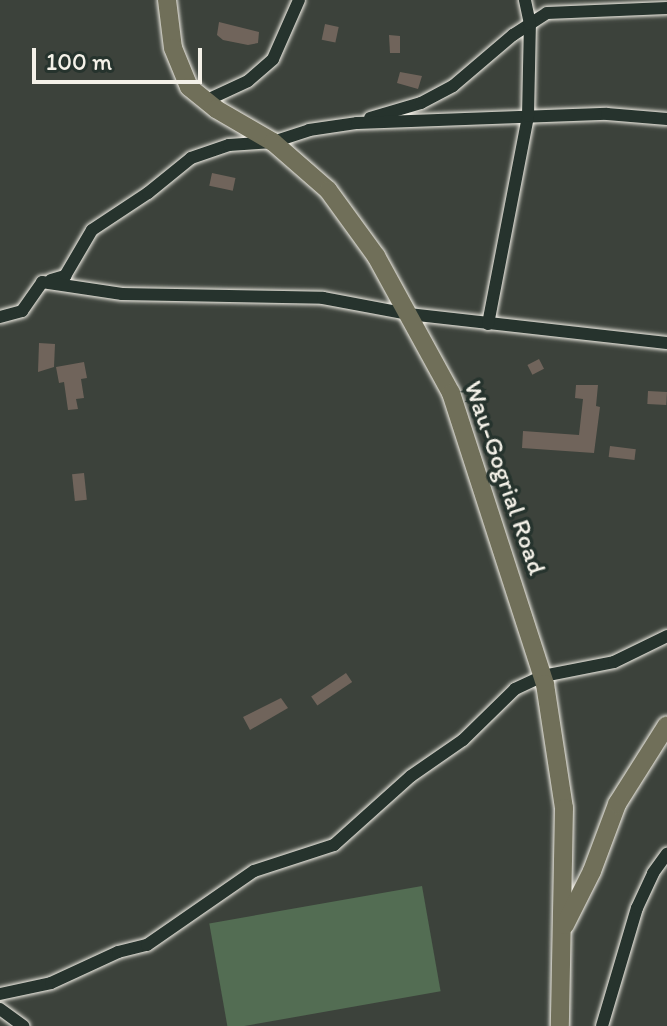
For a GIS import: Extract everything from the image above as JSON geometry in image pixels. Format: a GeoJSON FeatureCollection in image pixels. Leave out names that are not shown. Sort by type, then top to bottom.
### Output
{"type":"FeatureCollection","features":[{"type":"Feature","properties":{"kind":"main road","name":"Wau-Gogrial Road"},"geometry":{"type":"LineString","coordinates":[[167,0],[173,48],[189,87],[205,101],[273,142],[328,190],[376,256],[451,393],[543,676],[564,808],[560,1026]]}},
{"type":"Feature","properties":{"kind":"main road"},"geometry":{"type":"LineString","coordinates":[[562,931],[592,871],[617,804],[667,725]]}},
{"type":"Feature","properties":{"kind":"street"},"geometry":{"type":"LineString","coordinates":[[205,101],[248,81],[273,59],[299,0]]}},
{"type":"Feature","properties":{"kind":"street"},"geometry":{"type":"LineString","coordinates":[[488,324],[528,116],[530,24],[525,0]]}},
{"type":"Feature","properties":{"kind":"street"},"geometry":{"type":"LineString","coordinates":[[357,123],[421,103],[453,86],[547,13],[667,8]]}},
{"type":"Feature","properties":{"kind":"street"},"geometry":{"type":"LineString","coordinates":[[0,317],[22,311],[42,282],[65,276],[92,230],[148,193],[191,158],[229,145],[273,142],[309,130],[357,123],[607,114],[667,119]]}},
{"type":"Feature","properties":{"kind":"street"},"geometry":{"type":"LineString","coordinates":[[42,282],[122,294],[323,298],[408,314],[667,343]]}},
{"type":"Feature","properties":{"kind":"street"},"geometry":{"type":"LineString","coordinates":[[0,994],[51,983],[118,952],[147,945],[254,871],[334,845],[411,776],[463,740],[515,689],[543,676],[614,662],[667,636]]}},
{"type":"Feature","properties":{"kind":"street"},"geometry":{"type":"LineString","coordinates":[[602,1026],[637,908],[653,873],[667,854]]}},
{"type":"Feature","properties":{"kind":"street"},"geometry":{"type":"LineString","coordinates":[[0,1009],[23,1026]]}},
{"type":"Feature","properties":{"kind":"green space"},"geometry":{"type":"Polygon","coordinates":[[[422,886],[441,991],[244,1026],[227,1026],[209,924],[422,886]]]}},
{"type":"Feature","properties":{"kind":"building"},"geometry":{"type":"Polygon","coordinates":[[[219,22],[259,32],[258,43],[248,45],[223,40],[217,35],[219,22]]]}},
{"type":"Feature","properties":{"kind":"building"},"geometry":{"type":"Polygon","coordinates":[[[325,24],[339,27],[335,43],[322,40],[325,24]]]}},
{"type":"Feature","properties":{"kind":"building"},"geometry":{"type":"Polygon","coordinates":[[[389,35],[400,36],[400,53],[390,53],[389,35]]]}},
{"type":"Feature","properties":{"kind":"building"},"geometry":{"type":"Polygon","coordinates":[[[400,72],[422,76],[418,89],[397,83],[400,72]]]}},
{"type":"Feature","properties":{"kind":"building"},"geometry":{"type":"Polygon","coordinates":[[[212,173],[235,178],[233,191],[209,186],[212,173]]]}},
{"type":"Feature","properties":{"kind":"building"},"geometry":{"type":"Polygon","coordinates":[[[39,343],[55,344],[54,367],[38,372],[39,343]]]}},
{"type":"Feature","properties":{"kind":"building"},"geometry":{"type":"Polygon","coordinates":[[[539,359],[544,369],[532,375],[527,365],[539,359]]]}},
{"type":"Feature","properties":{"kind":"building"},"geometry":{"type":"Polygon","coordinates":[[[84,362],[87,378],[81,379],[84,398],[76,399],[78,409],[68,410],[64,382],[59,383],[56,367],[84,362]]]}},
{"type":"Feature","properties":{"kind":"building"},"geometry":{"type":"Polygon","coordinates":[[[576,385],[598,385],[596,406],[600,407],[594,453],[522,448],[523,431],[579,435],[583,399],[575,398],[576,385]]]}},
{"type":"Feature","properties":{"kind":"building"},"geometry":{"type":"Polygon","coordinates":[[[648,391],[667,392],[666,405],[647,404],[648,391]]]}},
{"type":"Feature","properties":{"kind":"building"},"geometry":{"type":"Polygon","coordinates":[[[610,446],[636,449],[634,460],[609,457],[610,446]]]}},
{"type":"Feature","properties":{"kind":"building"},"geometry":{"type":"Polygon","coordinates":[[[84,473],[87,500],[75,501],[72,474],[84,473]]]}},
{"type":"Feature","properties":{"kind":"building"},"geometry":{"type":"Polygon","coordinates":[[[346,673],[352,682],[317,706],[311,696],[346,673]]]}},
{"type":"Feature","properties":{"kind":"building"},"geometry":{"type":"Polygon","coordinates":[[[281,698],[288,708],[250,730],[243,717],[281,698]]]}}]}
